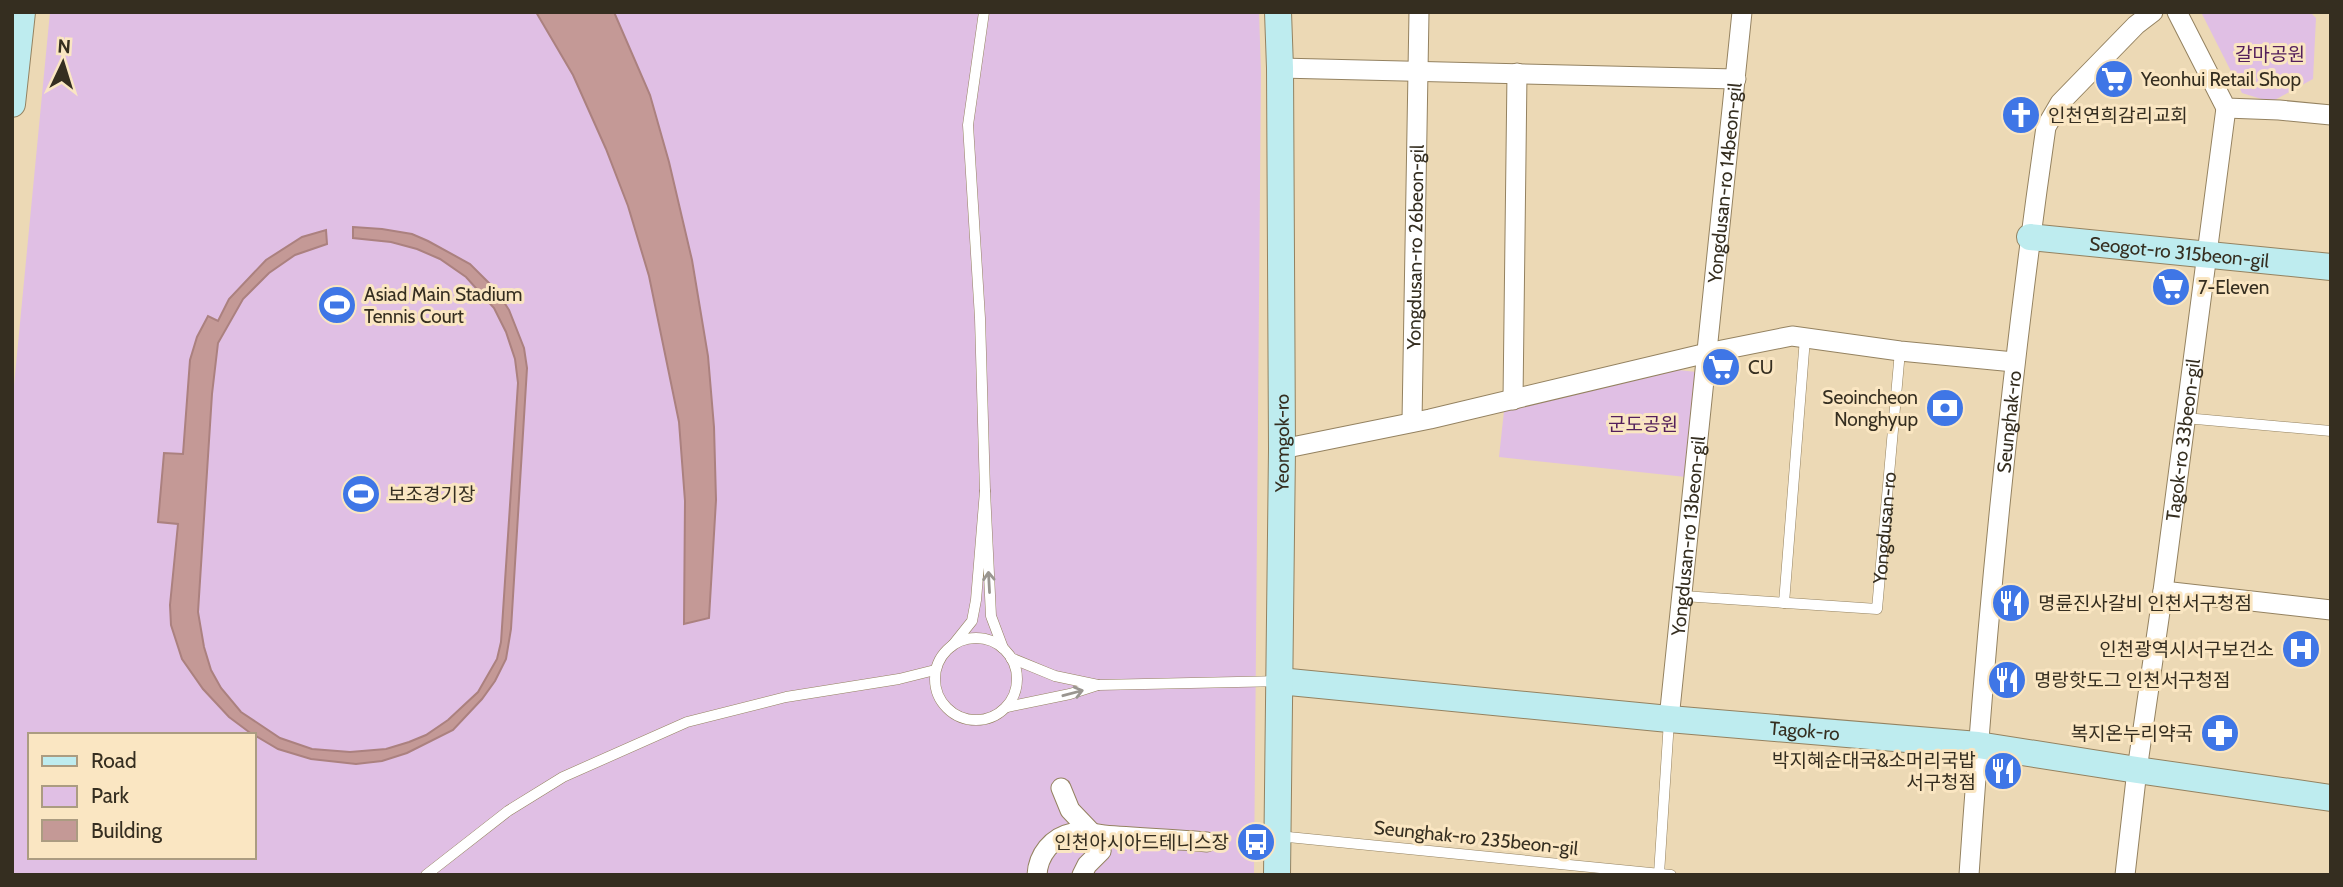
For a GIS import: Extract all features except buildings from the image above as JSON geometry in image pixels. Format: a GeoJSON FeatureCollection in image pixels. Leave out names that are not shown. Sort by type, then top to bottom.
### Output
{"type":"FeatureCollection","features":[{"type":"Feature","properties":{"kind":"street","name":"Yeomgok-ro"},"geometry":{"type":"LineString","coordinates":[[1277,875],[1282,449],[1278,12]]}},
{"type":"Feature","properties":{"kind":"street","name":"Yongdusan-ro 26beon-gil"},"geometry":{"type":"LineString","coordinates":[[1412,422],[1419,12]]}},
{"type":"Feature","properties":{"kind":"street","name":"Yongdusan-ro 14beon-gil"},"geometry":{"type":"LineString","coordinates":[[1707,353],[1742,12]]}},
{"type":"Feature","properties":{"kind":"street","name":"Seunghak-ro"},"geometry":{"type":"LineString","coordinates":[[1969,875],[1978,745],[2014,362],[2046,127],[2060,103],[2136,25],[2153,12]]}},
{"type":"Feature","properties":{"kind":"street"},"geometry":{"type":"LineString","coordinates":[[2177,12],[2226,108],[2331,115]]}},
{"type":"Feature","properties":{"kind":"street"},"geometry":{"type":"LineString","coordinates":[[12,104],[23,16]]}},
{"type":"Feature","properties":{"kind":"street"},"geometry":{"type":"LineString","coordinates":[[1280,68],[1736,79]]}},
{"type":"Feature","properties":{"kind":"street"},"geometry":{"type":"LineString","coordinates":[[1513,400],[1517,73]]}},
{"type":"Feature","properties":{"kind":"street","name":"Tagok-ro 33beon-gil"},"geometry":{"type":"LineString","coordinates":[[2125,875],[2226,108]]}},
{"type":"Feature","properties":{"kind":"street","name":"Seogot-ro 315beon-gil"},"geometry":{"type":"LineString","coordinates":[[2030,237],[2331,267]]}},
{"type":"Feature","properties":{"kind":"street"},"geometry":{"type":"LineString","coordinates":[[1282,449],[1513,400],[1707,353],[1792,336],[1900,351],[2014,362]]}},
{"type":"Feature","properties":{"kind":"street","name":"Yongdusan-ro 13beon-gil"},"geometry":{"type":"LineString","coordinates":[[1669,719],[1707,353]]}},
{"type":"Feature","properties":{"kind":"street"},"geometry":{"type":"LineString","coordinates":[[2163,592],[2331,610]]}},
{"type":"Feature","properties":{"kind":"street","name":"Tagok-ro"},"geometry":{"type":"LineString","coordinates":[[1279,681],[1669,719],[1978,745],[2331,798]]}},
{"type":"Feature","properties":{"kind":"street"},"geometry":{"type":"LineString","coordinates":[[1061,788],[1070,810],[1092,833],[1101,851],[1087,865],[1082,875]]}},
{"type":"Feature","properties":{"kind":"street"},"geometry":{"type":"LineString","coordinates":[[1037,875],[1040,860],[1050,844],[1069,833],[1080,831],[1207,842]]}},
{"type":"Feature","properties":{"kind":"lane"},"geometry":{"type":"LineString","coordinates":[[984,12],[968,125],[980,318],[991,617],[1003,648]]}},
{"type":"Feature","properties":{"kind":"lane"},"geometry":{"type":"LineString","coordinates":[[1784,603],[1805,338]]}},
{"type":"Feature","properties":{"kind":"lane","name":"Yongdusan-ro"},"geometry":{"type":"LineString","coordinates":[[1683,596],[1877,609],[1900,351]]}},
{"type":"Feature","properties":{"kind":"lane"},"geometry":{"type":"LineString","coordinates":[[2185,418],[2331,431]]}},
{"type":"Feature","properties":{"kind":"lane"},"geometry":{"type":"LineString","coordinates":[[952,646],[965,639],[979,638],[992,641],[1003,648],[1012,658],[1017,683],[1014,696],[1007,707],[984,720],[971,721],[946,708],[938,696],[934,682],[935,670],[942,655],[972,621],[985,491]]}},
{"type":"Feature","properties":{"kind":"lane"},"geometry":{"type":"LineString","coordinates":[[1012,658],[1055,676],[1098,685],[1279,681]]}},
{"type":"Feature","properties":{"kind":"lane"},"geometry":{"type":"LineString","coordinates":[[426,875],[508,811],[563,776],[687,722],[786,697],[900,679],[935,670]]}},
{"type":"Feature","properties":{"kind":"lane"},"geometry":{"type":"LineString","coordinates":[[1007,707],[1070,694],[1098,685]]}},
{"type":"Feature","properties":{"kind":"lane"},"geometry":{"type":"LineString","coordinates":[[1659,874],[1669,719]]}},
{"type":"Feature","properties":{"kind":"lane","name":"Seunghak-ro 235beon-gil"},"geometry":{"type":"LineString","coordinates":[[1278,836],[1671,875]]}},
{"type":"Feature","properties":{"kind":"green space"},"geometry":{"type":"Polygon","coordinates":[[[50,12],[1259,12],[1261,72],[1254,875],[12,875],[12,406],[50,12]]]}},
{"type":"Feature","properties":{"kind":"green space","name":"갈마공원"},"geometry":{"type":"Polygon","coordinates":[[[2201,12],[2310,12],[2316,18],[2313,79],[2271,102],[2242,93],[2201,12]]]}},
{"type":"Feature","properties":{"kind":"green space","name":"군도공원"},"geometry":{"type":"Polygon","coordinates":[[[1668,369],[1697,372],[1686,477],[1499,457],[1504,411],[1668,369]]]}},
{"type":"Feature","properties":{"kind":"place","name":"Yeonhui Retail Shop"},"geometry":{"type":"Point","coordinates":[2114,79]}},
{"type":"Feature","properties":{"kind":"place","name":"인천연희감리교회"},"geometry":{"type":"Point","coordinates":[2021,115]}},
{"type":"Feature","properties":{"kind":"place","name":"7-Eleven"},"geometry":{"type":"Point","coordinates":[2171,287]}},
{"type":"Feature","properties":{"kind":"place","name":"Asiad Main Stadium Tennis Court"},"geometry":{"type":"Point","coordinates":[337,305]}},
{"type":"Feature","properties":{"kind":"place","name":"CU"},"geometry":{"type":"Point","coordinates":[1721,367]}},
{"type":"Feature","properties":{"kind":"place","name":"Seoincheon Nonghyup"},"geometry":{"type":"Point","coordinates":[1945,408]}},
{"type":"Feature","properties":{"kind":"place","name":"보조경기장"},"geometry":{"type":"Point","coordinates":[361,494]}},
{"type":"Feature","properties":{"kind":"place","name":"명륜진사갈비 인천서구청점"},"geometry":{"type":"Point","coordinates":[2011,603]}},
{"type":"Feature","properties":{"kind":"place","name":"인천광역시서구보건소"},"geometry":{"type":"Point","coordinates":[2301,649]}},
{"type":"Feature","properties":{"kind":"place","name":"명랑핫도그 인천서구청점"},"geometry":{"type":"Point","coordinates":[2007,680]}},
{"type":"Feature","properties":{"kind":"place","name":"복지온누리약국"},"geometry":{"type":"Point","coordinates":[2220,733]}},
{"type":"Feature","properties":{"kind":"place","name":"박지혜순대국&소머리국밥 서구청점"},"geometry":{"type":"Point","coordinates":[2003,771]}},
{"type":"Feature","properties":{"kind":"place","name":"인천아시아드테니스장"},"geometry":{"type":"Point","coordinates":[1256,842]}}]}
